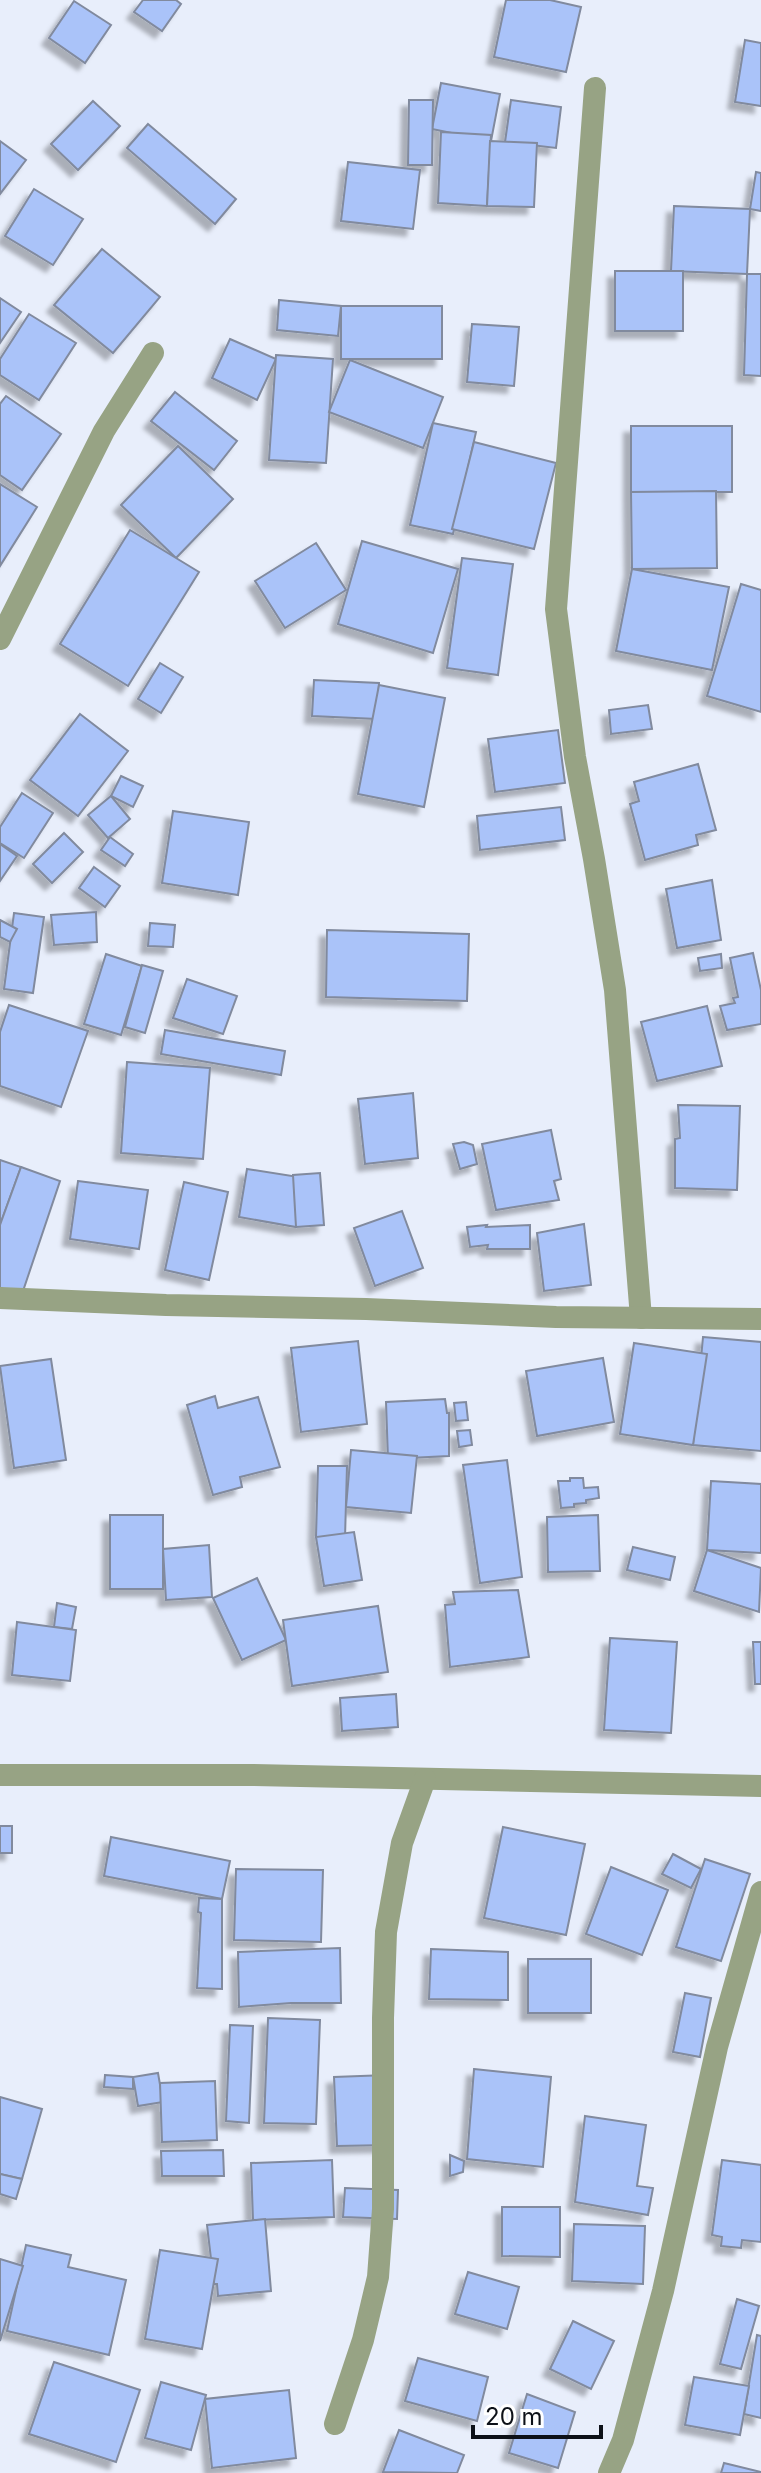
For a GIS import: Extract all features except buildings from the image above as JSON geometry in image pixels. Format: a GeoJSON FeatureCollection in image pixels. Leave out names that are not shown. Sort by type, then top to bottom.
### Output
{"type":"FeatureCollection","features":[{"type":"Feature","properties":{"kind":"street"},"geometry":{"type":"LineString","coordinates":[[595,88],[556,609],[575,757],[615,990],[641,1318]]}},
{"type":"Feature","properties":{"kind":"street"},"geometry":{"type":"LineString","coordinates":[[0,639],[104,431],[153,353]]}},
{"type":"Feature","properties":{"kind":"street"},"geometry":{"type":"LineString","coordinates":[[0,1298],[556,1317],[761,1319]]}},
{"type":"Feature","properties":{"kind":"street"},"geometry":{"type":"LineString","coordinates":[[0,1775],[253,1775],[761,1786]]}},
{"type":"Feature","properties":{"kind":"street"},"geometry":{"type":"LineString","coordinates":[[335,2424],[363,2340],[378,2277],[383,2209],[386,1932],[402,1843],[425,1779]]}},
{"type":"Feature","properties":{"kind":"street"},"geometry":{"type":"LineString","coordinates":[[609,2473],[623,2440],[663,2291],[717,2047],[761,1892]]}}]}
